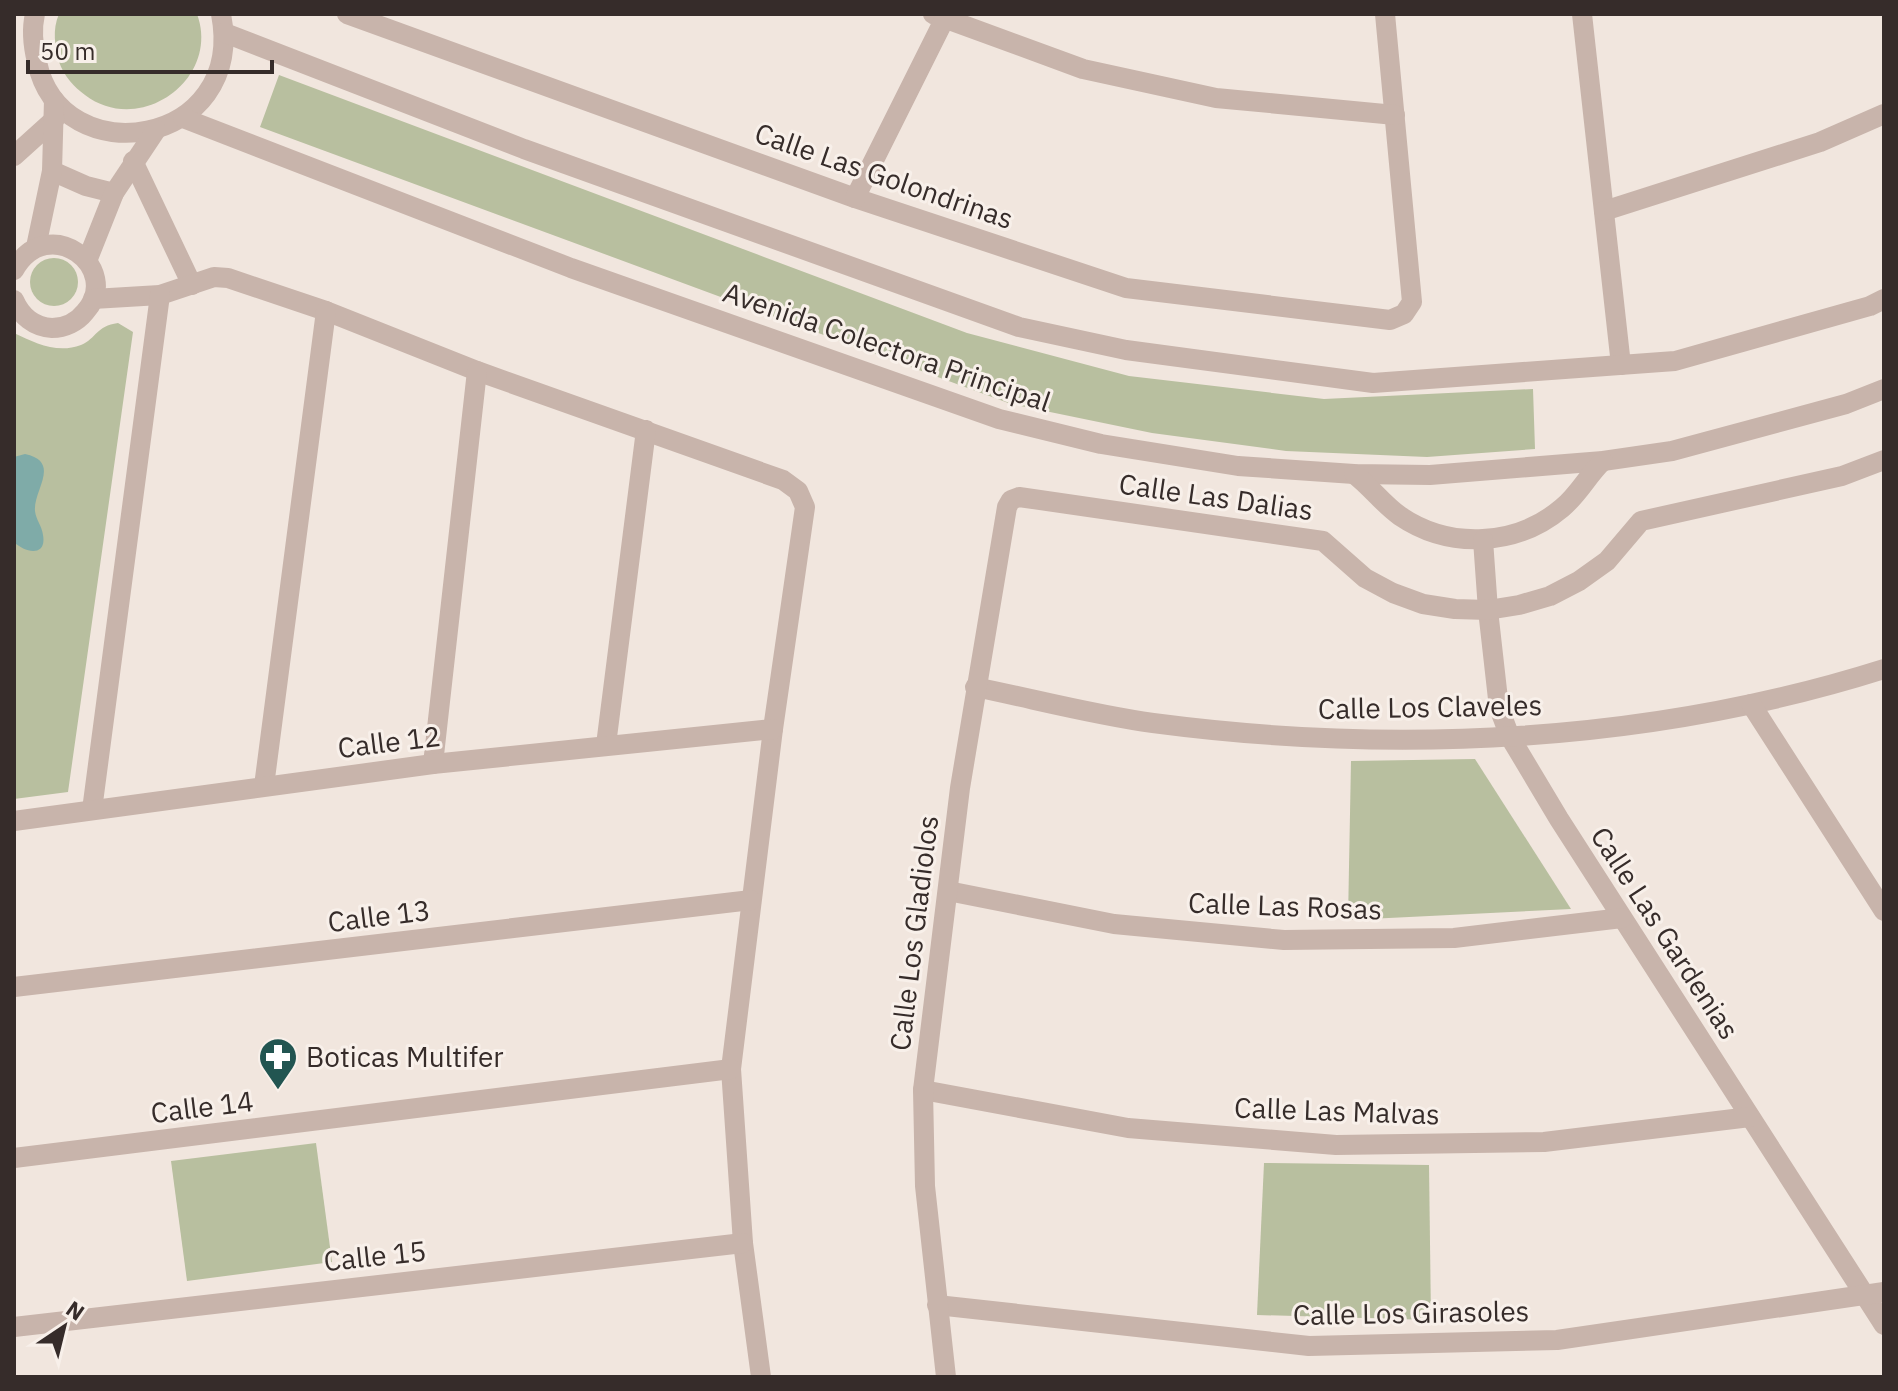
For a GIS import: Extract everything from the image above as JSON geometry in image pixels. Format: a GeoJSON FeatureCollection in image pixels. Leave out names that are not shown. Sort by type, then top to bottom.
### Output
{"type":"FeatureCollection","features":[{"type":"Feature","properties":{"kind":"street"},"geometry":{"type":"LineString","coordinates":[[35,14],[23,41],[54,109],[52,171],[36,247]]}},
{"type":"Feature","properties":{"kind":"street","name":"Calle Las Golondrinas"},"geometry":{"type":"LineString","coordinates":[[347,14],[855,198],[1126,288],[1390,320],[1404,314],[1412,302],[1395,115]]}},
{"type":"Feature","properties":{"kind":"street"},"geometry":{"type":"LineString","coordinates":[[855,198],[942,15],[1083,69],[1216,98],[1395,115],[1385,14]]}},
{"type":"Feature","properties":{"kind":"street"},"geometry":{"type":"LineString","coordinates":[[1582,14],[1621,365]]}},
{"type":"Feature","properties":{"kind":"street"},"geometry":{"type":"LineString","coordinates":[[54,109],[101,129],[128,134],[156,130],[183,118],[201,101],[215,81],[223,58],[223,24],[524,149],[1019,327],[1126,350],[1373,383],[1675,361],[1884,299]]}},
{"type":"Feature","properties":{"kind":"street"},"geometry":{"type":"LineString","coordinates":[[14,156],[54,109]]}},
{"type":"Feature","properties":{"kind":"street"},"geometry":{"type":"LineString","coordinates":[[1604,211],[1820,142],[1884,114]]}},
{"type":"Feature","properties":{"kind":"street","name":"Avenida Colectora Principal"},"geometry":{"type":"LineString","coordinates":[[183,118],[571,268],[999,419],[1101,444],[1238,466],[1354,474],[1430,475],[1603,461],[1672,451],[1846,404],[1884,389]]}},
{"type":"Feature","properties":{"kind":"street"},"geometry":{"type":"LineString","coordinates":[[87,261],[114,193],[156,130]]}},
{"type":"Feature","properties":{"kind":"street"},"geometry":{"type":"LineString","coordinates":[[133,161],[192,285]]}},
{"type":"Feature","properties":{"kind":"street"},"geometry":{"type":"LineString","coordinates":[[52,171],[86,186],[114,193]]}},
{"type":"Feature","properties":{"kind":"street"},"geometry":{"type":"LineString","coordinates":[[14,270],[36,247],[64,245],[77,251],[87,261],[95,284],[89,309],[67,326],[54,328],[28,320],[14,300]]}},
{"type":"Feature","properties":{"kind":"street"},"geometry":{"type":"LineString","coordinates":[[93,299],[160,295],[214,277],[228,278],[326,311],[477,371],[783,480],[798,491],[805,507],[773,729],[731,1069],[743,1243],[761,1377]]}},
{"type":"Feature","properties":{"kind":"street"},"geometry":{"type":"LineString","coordinates":[[92,810],[160,295]]}},
{"type":"Feature","properties":{"kind":"street"},"geometry":{"type":"LineString","coordinates":[[264,786],[326,311]]}},
{"type":"Feature","properties":{"kind":"street"},"geometry":{"type":"LineString","coordinates":[[433,764],[477,371]]}},
{"type":"Feature","properties":{"kind":"street"},"geometry":{"type":"LineString","coordinates":[[606,745],[646,430]]}},
{"type":"Feature","properties":{"kind":"street","name":"Calle Las Dalias"},"geometry":{"type":"LineString","coordinates":[[1011,500],[1019,497],[1323,541],[1365,578],[1393,593],[1423,604],[1488,610],[1550,596],[1579,581],[1607,561],[1641,521],[1842,476],[1884,460]]}},
{"type":"Feature","properties":{"kind":"street"},"geometry":{"type":"LineString","coordinates":[[1354,474],[1399,515],[1418,527],[1439,535],[1483,540],[1505,537],[1546,520],[1564,506],[1603,461]]}},
{"type":"Feature","properties":{"kind":"street","name":"Calle Los Gladiolos"},"geometry":{"type":"LineString","coordinates":[[946,1377],[925,1186],[923,1090],[975,687],[1007,507],[1011,500]]}},
{"type":"Feature","properties":{"kind":"street","name":"Calle Las Gardenias"},"geometry":{"type":"LineString","coordinates":[[1483,540],[1499,708],[1510,737],[1750,1117],[1875,1294],[1884,1325]]}},
{"type":"Feature","properties":{"kind":"street","name":"Calle Los Claveles"},"geometry":{"type":"LineString","coordinates":[[975,687],[1152,722],[1330,739],[1510,737],[1631,725],[1751,704],[1884,669]]}},
{"type":"Feature","properties":{"kind":"street"},"geometry":{"type":"LineString","coordinates":[[1751,704],[1884,911]]}},
{"type":"Feature","properties":{"kind":"street","name":"Calle 12"},"geometry":{"type":"LineString","coordinates":[[14,821],[433,764],[773,729]]}},
{"type":"Feature","properties":{"kind":"street","name":"Calle Las Rosas"},"geometry":{"type":"LineString","coordinates":[[948,891],[1114,924],[1284,940],[1454,938],[1622,918]]}},
{"type":"Feature","properties":{"kind":"street","name":"Calle 13"},"geometry":{"type":"LineString","coordinates":[[14,987],[751,900]]}},
{"type":"Feature","properties":{"kind":"street","name":"Calle 14"},"geometry":{"type":"LineString","coordinates":[[14,1158],[731,1069]]}},
{"type":"Feature","properties":{"kind":"street","name":"Calle Las Malvas"},"geometry":{"type":"LineString","coordinates":[[923,1090],[1128,1128],[1336,1145],[1544,1142],[1750,1117]]}},
{"type":"Feature","properties":{"kind":"street","name":"Calle 15"},"geometry":{"type":"LineString","coordinates":[[14,1327],[743,1243]]}},
{"type":"Feature","properties":{"kind":"street","name":"Calle Los Girasoles"},"geometry":{"type":"LineString","coordinates":[[937,1305],[1309,1346],[1557,1340],[1875,1294]]}},
{"type":"Feature","properties":{"kind":"green space"},"geometry":{"type":"Polygon","coordinates":[[[59,14],[197,14],[201,38],[197,60],[187,79],[171,95],[151,105],[129,109],[107,106],[81,92],[61,67],[55,38],[59,14]]]}},
{"type":"Feature","properties":{"kind":"green space"},"geometry":{"type":"Polygon","coordinates":[[[279,75],[967,333],[1129,376],[1324,399],[1533,389],[1535,449],[1427,457],[1286,451],[1152,433],[1011,404],[260,127],[279,75]]]}},
{"type":"Feature","properties":{"kind":"green space"},"geometry":{"type":"Polygon","coordinates":[[[54,258],[71,265],[78,282],[71,299],[54,306],[37,299],[30,282],[37,265],[54,258]]]}},
{"type":"Feature","properties":{"kind":"green space"},"geometry":{"type":"Polygon","coordinates":[[[118,323],[133,332],[68,792],[14,799],[14,333],[38,344],[63,348],[81,345],[101,329],[118,323]]]}},
{"type":"Feature","properties":{"kind":"green space"},"geometry":{"type":"Polygon","coordinates":[[[1475,759],[1571,909],[1348,920],[1351,761],[1475,759]]]}},
{"type":"Feature","properties":{"kind":"green space"},"geometry":{"type":"Polygon","coordinates":[[[316,1143],[332,1262],[187,1281],[171,1161],[316,1143]]]}},
{"type":"Feature","properties":{"kind":"green space"},"geometry":{"type":"Polygon","coordinates":[[[1264,1163],[1429,1165],[1431,1320],[1257,1315],[1264,1163]]]}},
{"type":"Feature","properties":{"kind":"water"},"geometry":{"type":"Polygon","coordinates":[[[25,454],[42,463],[44,470],[35,511],[43,542],[42,547],[34,551],[14,542],[14,457],[25,454]]]}},
{"type":"Feature","properties":{"kind":"place","name":"Boticas Multifer"},"geometry":{"type":"Point","coordinates":[278,1091]}}]}
